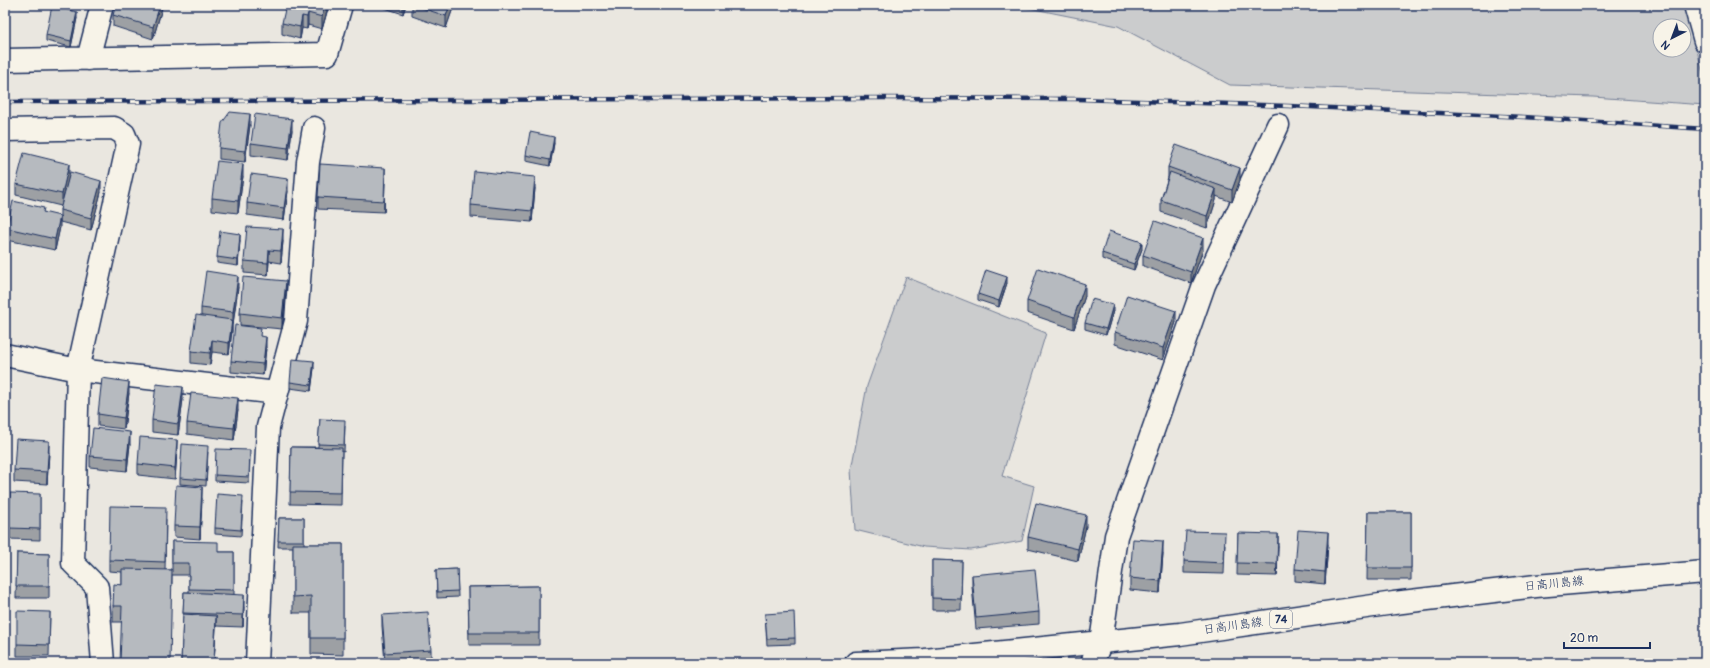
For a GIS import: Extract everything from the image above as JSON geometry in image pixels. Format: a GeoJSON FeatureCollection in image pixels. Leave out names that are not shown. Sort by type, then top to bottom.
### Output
{"type":"FeatureCollection","features":[{"type":"Feature","properties":{"kind":"street"},"geometry":{"type":"LineString","coordinates":[[88,59],[102,5]]}},
{"type":"Feature","properties":{"kind":"street"},"geometry":{"type":"LineString","coordinates":[[5,60],[327,54],[341,5]]}},
{"type":"Feature","properties":{"kind":"street"},"geometry":{"type":"LineString","coordinates":[[1695,5],[1705,41]]}},
{"type":"Feature","properties":{"kind":"street"},"geometry":{"type":"LineString","coordinates":[[1092,663],[1101,642],[1119,529],[1204,285],[1278,125]]}},
{"type":"Feature","properties":{"kind":"street"},"geometry":{"type":"LineString","coordinates":[[5,130],[114,128],[124,134],[128,144],[78,370],[74,563],[98,587],[103,663]]}},
{"type":"Feature","properties":{"kind":"street"},"geometry":{"type":"LineString","coordinates":[[257,663],[268,427],[296,321],[308,162],[314,128]]}},
{"type":"Feature","properties":{"kind":"street"},"geometry":{"type":"LineString","coordinates":[[5,355],[78,370],[277,393]]}},
{"type":"Feature","properties":{"kind":"street","name":"日高川島線"},"geometry":{"type":"LineString","coordinates":[[856,663],[925,660],[1180,634],[1394,603],[1528,586],[1705,572]]}},
{"type":"Feature","properties":{"kind":"shaded area"},"geometry":{"type":"Polygon","coordinates":[[[1014,5],[1685,5],[1688,18],[1652,18],[1652,58],[1692,58],[1692,32],[1705,81],[1705,105],[1593,97],[1230,85],[1118,26],[1014,5]]]}},
{"type":"Feature","properties":{"kind":"shaded area"},"geometry":{"type":"Polygon","coordinates":[[[906,277],[1046,333],[1002,476],[1034,486],[1022,541],[971,550],[924,547],[855,530],[851,470],[867,386],[906,277]]]}},
{"type":"Feature","properties":{"kind":"building"},"geometry":{"type":"Polygon","coordinates":[[[116,5],[160,5],[153,27],[113,15],[116,5]]]}},
{"type":"Feature","properties":{"kind":"building"},"geometry":{"type":"Polygon","coordinates":[[[286,5],[325,5],[322,17],[308,13],[307,17],[302,16],[300,27],[282,23],[286,5]]]}},
{"type":"Feature","properties":{"kind":"building"},"geometry":{"type":"Polygon","coordinates":[[[413,5],[450,5],[446,16],[413,5]]]}},
{"type":"Feature","properties":{"kind":"building"},"geometry":{"type":"Polygon","coordinates":[[[52,6],[77,12],[71,41],[46,35],[52,6]]]}},
{"type":"Feature","properties":{"kind":"building"},"geometry":{"type":"Polygon","coordinates":[[[230,112],[250,114],[245,151],[219,148],[222,123],[230,112]]]}},
{"type":"Feature","properties":{"kind":"building"},"geometry":{"type":"Polygon","coordinates":[[[255,114],[292,119],[288,148],[251,143],[255,114]]]}},
{"type":"Feature","properties":{"kind":"building"},"geometry":{"type":"Polygon","coordinates":[[[530,132],[554,137],[550,160],[526,155],[530,132]]]}},
{"type":"Feature","properties":{"kind":"building"},"geometry":{"type":"Polygon","coordinates":[[[1176,145],[1240,168],[1232,190],[1168,167],[1176,145]]]}},
{"type":"Feature","properties":{"kind":"building"},"geometry":{"type":"Polygon","coordinates":[[[24,153],[69,164],[62,194],[16,184],[24,153]]]}},
{"type":"Feature","properties":{"kind":"building"},"geometry":{"type":"Polygon","coordinates":[[[217,161],[243,164],[238,201],[212,198],[217,161]]]}},
{"type":"Feature","properties":{"kind":"building"},"geometry":{"type":"Polygon","coordinates":[[[320,164],[385,168],[384,201],[318,197],[320,164]]]}},
{"type":"Feature","properties":{"kind":"building"},"geometry":{"type":"Polygon","coordinates":[[[474,171],[535,177],[532,211],[471,205],[474,171]]]}},
{"type":"Feature","properties":{"kind":"building"},"geometry":{"type":"Polygon","coordinates":[[[70,172],[101,181],[91,218],[60,210],[70,172]]]}},
{"type":"Feature","properties":{"kind":"building"},"geometry":{"type":"Polygon","coordinates":[[[1170,172],[1216,189],[1207,216],[1161,200],[1170,172]]]}},
{"type":"Feature","properties":{"kind":"building"},"geometry":{"type":"Polygon","coordinates":[[[251,174],[288,179],[284,208],[247,203],[251,174]]]}},
{"type":"Feature","properties":{"kind":"building"},"geometry":{"type":"Polygon","coordinates":[[[13,201],[44,208],[43,212],[60,216],[55,239],[7,228],[13,201]]]}},
{"type":"Feature","properties":{"kind":"building"},"geometry":{"type":"Polygon","coordinates":[[[1155,221],[1203,238],[1191,272],[1143,255],[1155,221]]]}},
{"type":"Feature","properties":{"kind":"building"},"geometry":{"type":"Polygon","coordinates":[[[247,227],[283,229],[281,251],[269,250],[268,263],[244,261],[247,227]]]}},
{"type":"Feature","properties":{"kind":"building"},"geometry":{"type":"Polygon","coordinates":[[[220,231],[240,234],[238,260],[217,257],[220,231]]]}},
{"type":"Feature","properties":{"kind":"building"},"geometry":{"type":"Polygon","coordinates":[[[1109,231],[1142,242],[1134,264],[1102,253],[1109,231]]]}},
{"type":"Feature","properties":{"kind":"building"},"geometry":{"type":"Polygon","coordinates":[[[1038,268],[1085,284],[1074,317],[1027,301],[1038,268]]]}},
{"type":"Feature","properties":{"kind":"building"},"geometry":{"type":"Polygon","coordinates":[[[986,270],[1007,277],[999,301],[978,294],[986,270]]]}},
{"type":"Feature","properties":{"kind":"building"},"geometry":{"type":"Polygon","coordinates":[[[206,271],[238,276],[233,312],[201,308],[206,271]]]}},
{"type":"Feature","properties":{"kind":"building"},"geometry":{"type":"Polygon","coordinates":[[[243,277],[286,281],[282,318],[240,313],[243,277]]]}},
{"type":"Feature","properties":{"kind":"building"},"geometry":{"type":"Polygon","coordinates":[[[1127,295],[1176,311],[1163,348],[1115,332],[1127,295]]]}},
{"type":"Feature","properties":{"kind":"building"},"geometry":{"type":"Polygon","coordinates":[[[1092,299],[1113,305],[1106,329],[1085,323],[1092,299]]]}},
{"type":"Feature","properties":{"kind":"building"},"geometry":{"type":"Polygon","coordinates":[[[196,315],[232,320],[229,343],[212,340],[210,353],[191,351],[196,315]]]}},
{"type":"Feature","properties":{"kind":"building"},"geometry":{"type":"Polygon","coordinates":[[[235,325],[261,328],[260,336],[266,337],[263,364],[231,361],[235,325]]]}},
{"type":"Feature","properties":{"kind":"building"},"geometry":{"type":"Polygon","coordinates":[[[292,359],[314,361],[311,385],[290,382],[292,359]]]}},
{"type":"Feature","properties":{"kind":"building"},"geometry":{"type":"Polygon","coordinates":[[[102,378],[129,382],[124,418],[98,414],[102,378]]]}},
{"type":"Feature","properties":{"kind":"building"},"geometry":{"type":"Polygon","coordinates":[[[156,384],[183,387],[178,424],[152,420],[156,384]]]}},
{"type":"Feature","properties":{"kind":"building"},"geometry":{"type":"Polygon","coordinates":[[[191,393],[238,398],[234,428],[187,423],[191,393]]]}},
{"type":"Feature","properties":{"kind":"building"},"geometry":{"type":"Polygon","coordinates":[[[320,419],[345,420],[344,445],[318,444],[320,419]]]}},
{"type":"Feature","properties":{"kind":"building"},"geometry":{"type":"Polygon","coordinates":[[[93,428],[130,432],[127,459],[90,456],[93,428]]]}},
{"type":"Feature","properties":{"kind":"building"},"geometry":{"type":"Polygon","coordinates":[[[140,437],[177,440],[175,468],[138,464],[140,437]]]}},
{"type":"Feature","properties":{"kind":"building"},"geometry":{"type":"Polygon","coordinates":[[[16,439],[49,441],[47,472],[14,470],[16,439]]]}},
{"type":"Feature","properties":{"kind":"building"},"geometry":{"type":"Polygon","coordinates":[[[182,444],[208,446],[206,480],[180,478],[182,444]]]}},
{"type":"Feature","properties":{"kind":"building"},"geometry":{"type":"Polygon","coordinates":[[[291,447],[342,448],[341,493],[290,492],[291,447]]]}},
{"type":"Feature","properties":{"kind":"building"},"geometry":{"type":"Polygon","coordinates":[[[216,449],[250,450],[249,477],[215,475],[216,449]]]}},
{"type":"Feature","properties":{"kind":"building"},"geometry":{"type":"Polygon","coordinates":[[[176,485],[202,487],[200,527],[174,526],[176,485]]]}},
{"type":"Feature","properties":{"kind":"building"},"geometry":{"type":"Polygon","coordinates":[[[10,493],[40,494],[40,529],[9,528],[10,493]]]}},
{"type":"Feature","properties":{"kind":"building"},"geometry":{"type":"Polygon","coordinates":[[[217,494],[243,496],[241,530],[215,528],[217,494]]]}},
{"type":"Feature","properties":{"kind":"building"},"geometry":{"type":"Polygon","coordinates":[[[1036,503],[1086,515],[1078,549],[1028,537],[1036,503]]]}},
{"type":"Feature","properties":{"kind":"building"},"geometry":{"type":"Polygon","coordinates":[[[110,506],[166,507],[165,562],[109,560],[110,506]]]}},
{"type":"Feature","properties":{"kind":"building"},"geometry":{"type":"Polygon","coordinates":[[[1368,512],[1411,512],[1411,568],[1367,568],[1368,512]]]}},
{"type":"Feature","properties":{"kind":"building"},"geometry":{"type":"Polygon","coordinates":[[[279,518],[304,518],[304,541],[278,541],[279,518]]]}},
{"type":"Feature","properties":{"kind":"building"},"geometry":{"type":"Polygon","coordinates":[[[1298,530],[1328,532],[1325,572],[1295,569],[1298,530]]]}},
{"type":"Feature","properties":{"kind":"building"},"geometry":{"type":"Polygon","coordinates":[[[1186,531],[1225,532],[1224,563],[1184,561],[1186,531]]]}},
{"type":"Feature","properties":{"kind":"building"},"geometry":{"type":"Polygon","coordinates":[[[1238,533],[1278,534],[1277,564],[1237,563],[1238,533]]]}},
{"type":"Feature","properties":{"kind":"building"},"geometry":{"type":"Polygon","coordinates":[[[1133,539],[1163,541],[1160,581],[1130,578],[1133,539]]]}},
{"type":"Feature","properties":{"kind":"building"},"geometry":{"type":"Polygon","coordinates":[[[172,541],[218,542],[218,552],[234,552],[234,590],[189,589],[189,563],[172,563],[172,541]]]}},
{"type":"Feature","properties":{"kind":"building"},"geometry":{"type":"Polygon","coordinates":[[[293,544],[343,544],[343,638],[311,638],[311,596],[293,597],[293,544]]]}},
{"type":"Feature","properties":{"kind":"building"},"geometry":{"type":"Polygon","coordinates":[[[5,552],[7,552],[6,585],[5,585],[5,552]]]}},
{"type":"Feature","properties":{"kind":"building"},"geometry":{"type":"Polygon","coordinates":[[[17,553],[49,554],[49,586],[16,586],[17,553]]]}},
{"type":"Feature","properties":{"kind":"building"},"geometry":{"type":"Polygon","coordinates":[[[932,560],[962,561],[961,599],[932,598],[932,560]]]}},
{"type":"Feature","properties":{"kind":"building"},"geometry":{"type":"Polygon","coordinates":[[[122,569],[172,570],[170,663],[120,663],[122,606],[113,606],[114,584],[122,585],[122,569]]]}},
{"type":"Feature","properties":{"kind":"building"},"geometry":{"type":"Polygon","coordinates":[[[457,569],[458,591],[437,592],[436,570],[457,569]]]}},
{"type":"Feature","properties":{"kind":"building"},"geometry":{"type":"Polygon","coordinates":[[[1035,569],[1039,612],[976,618],[972,575],[1035,569]]]}},
{"type":"Feature","properties":{"kind":"building"},"geometry":{"type":"Polygon","coordinates":[[[539,586],[539,633],[469,633],[468,587],[539,586]]]}},
{"type":"Feature","properties":{"kind":"building"},"geometry":{"type":"Polygon","coordinates":[[[184,592],[244,595],[243,615],[183,613],[184,592]]]}},
{"type":"Feature","properties":{"kind":"building"},"geometry":{"type":"Polygon","coordinates":[[[17,611],[50,612],[49,645],[17,644],[17,611]]]}},
{"type":"Feature","properties":{"kind":"building"},"geometry":{"type":"Polygon","coordinates":[[[428,612],[431,650],[385,653],[382,615],[428,612]]]}},
{"type":"Feature","properties":{"kind":"building"},"geometry":{"type":"Polygon","coordinates":[[[794,612],[795,638],[767,639],[765,614],[794,612]]]}},
{"type":"Feature","properties":{"kind":"building"},"geometry":{"type":"Polygon","coordinates":[[[183,614],[216,616],[214,663],[181,663],[183,614]]]}},
{"type":"Feature","properties":{"kind":"railway"},"geometry":{"type":"LineString","coordinates":[[5,102],[883,98],[1078,99],[1289,106],[1524,117],[1705,129]]}}]}
